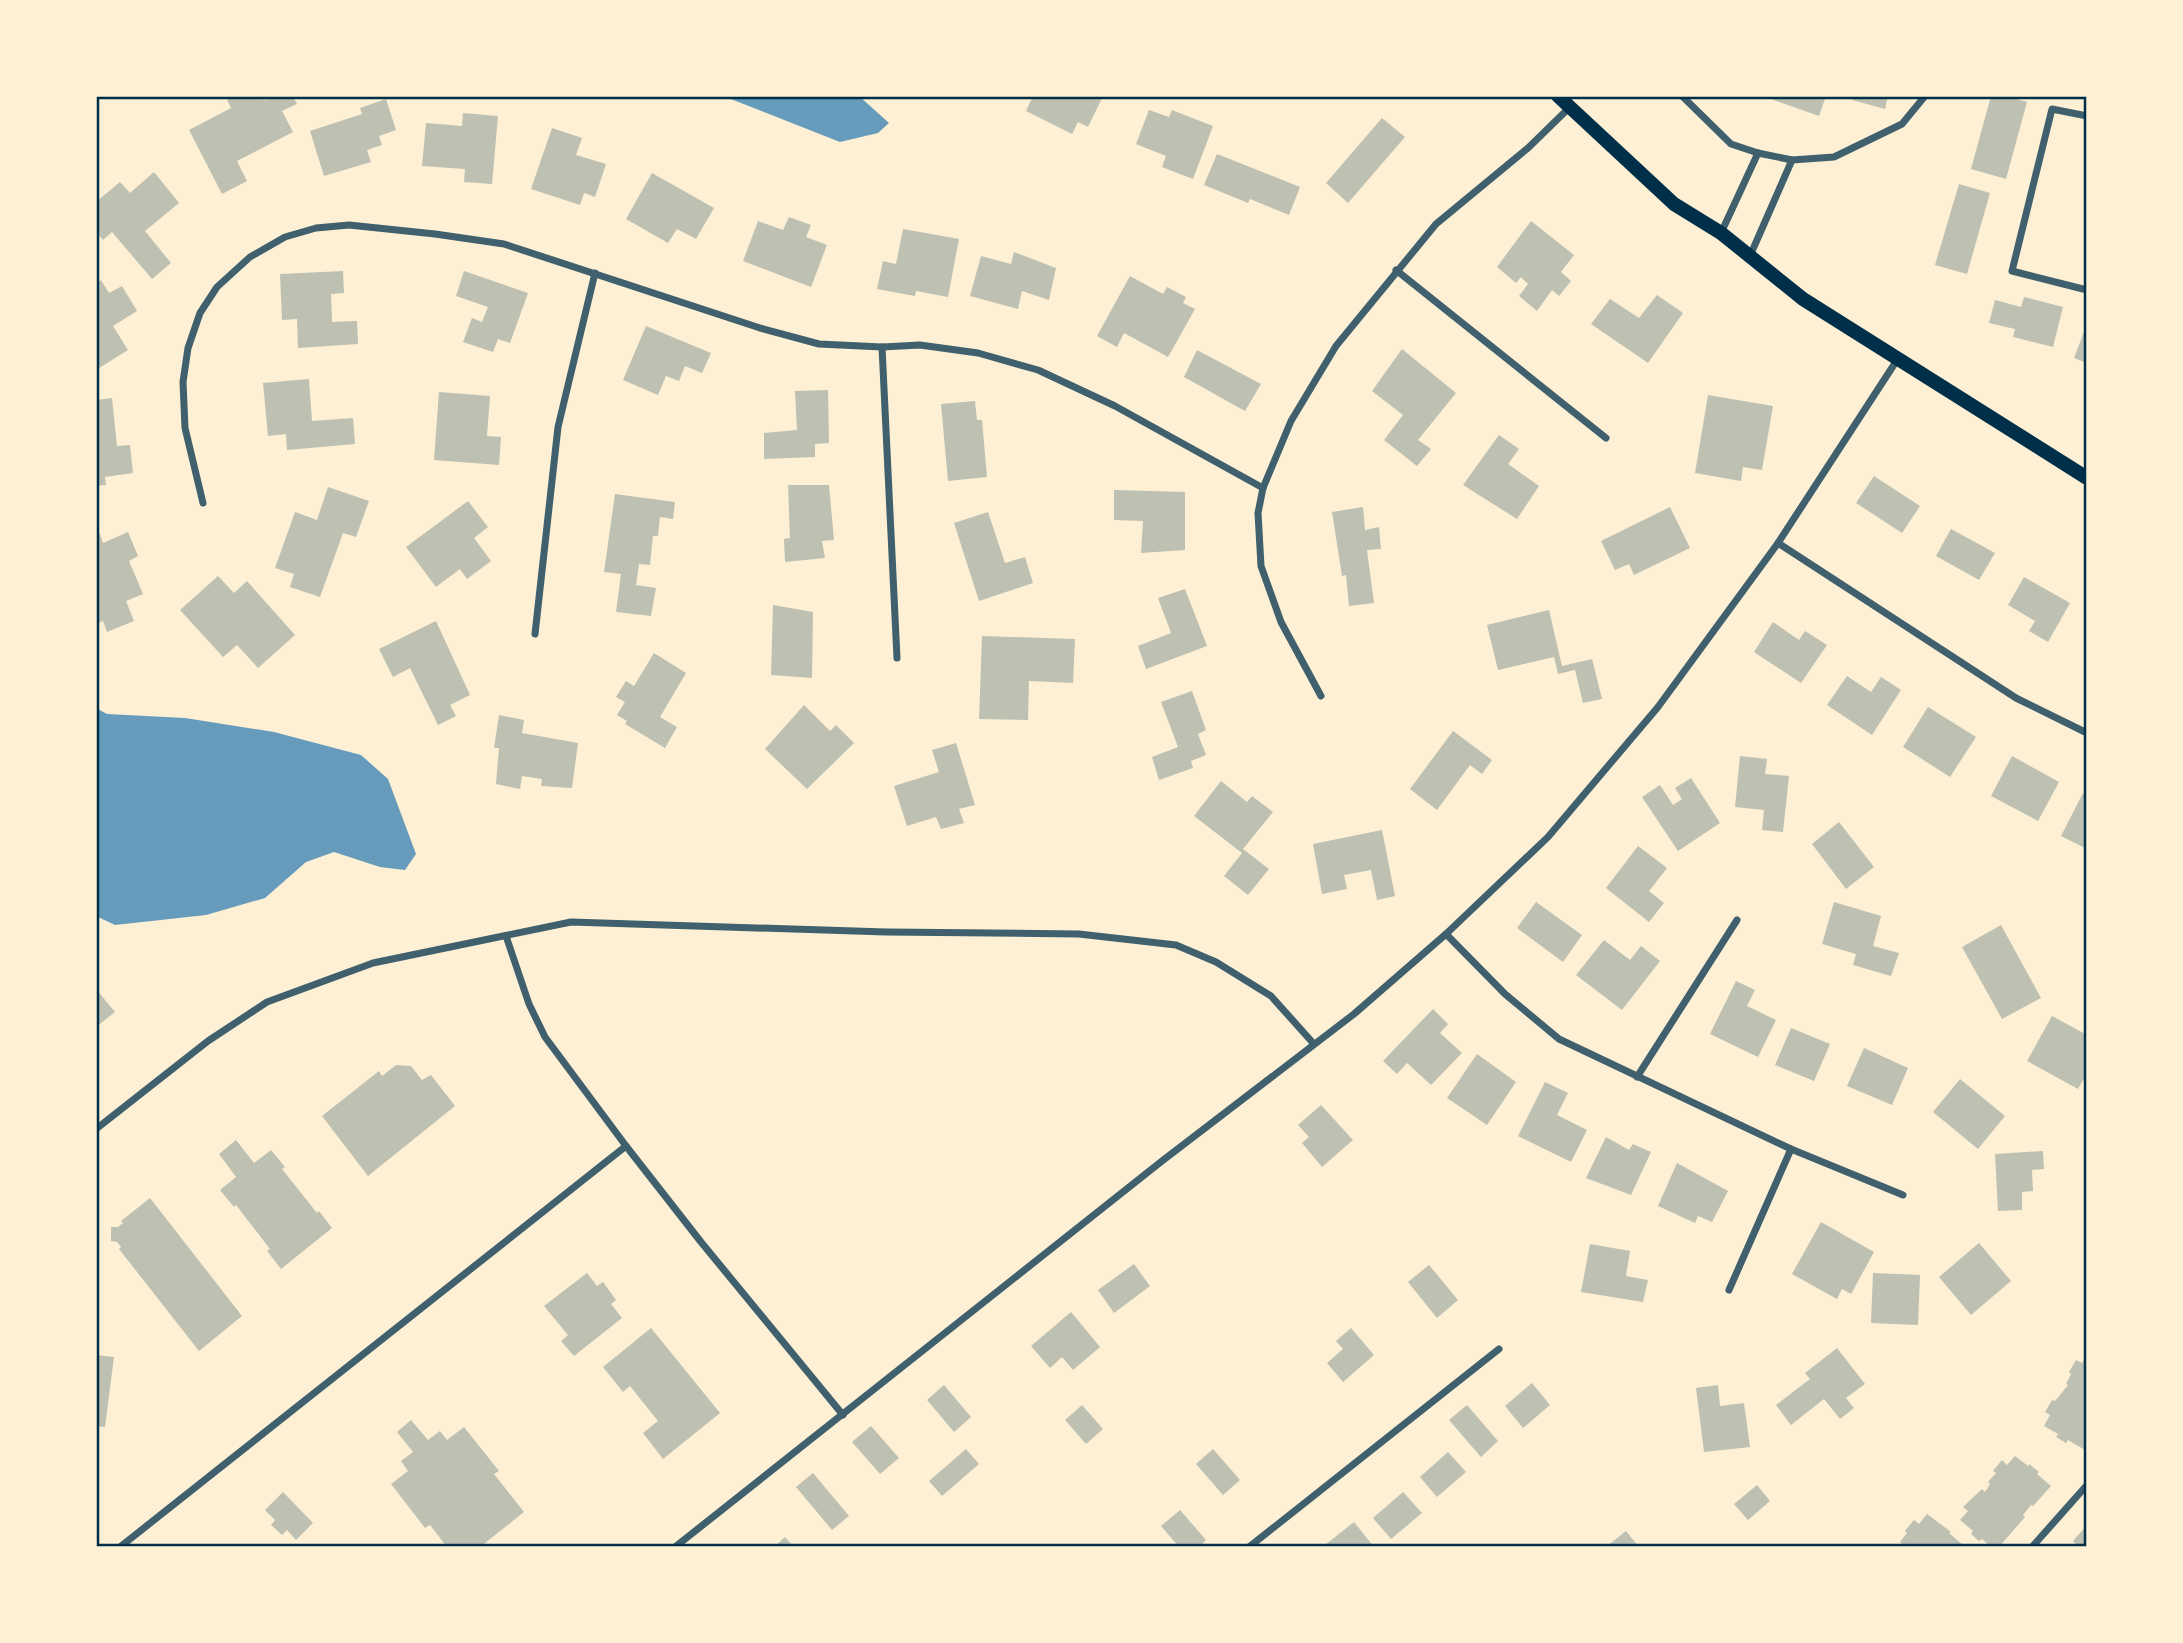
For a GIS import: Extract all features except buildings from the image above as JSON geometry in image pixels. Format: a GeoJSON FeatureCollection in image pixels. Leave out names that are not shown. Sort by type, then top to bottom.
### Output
{"type":"FeatureCollection","features":[{"type":"Feature","properties":{"kind":"main road"},"geometry":{"type":"LineString","coordinates":[[1558,96],[1674,204],[1721,233],[1803,299],[2087,478]]}},
{"type":"Feature","properties":{"kind":"street"},"geometry":{"type":"LineString","coordinates":[[1682,96],[1731,144],[1792,160],[1834,157],[1902,124],[1925,96]]}},
{"type":"Feature","properties":{"kind":"street"},"geometry":{"type":"LineString","coordinates":[[1321,696],[1281,622],[1261,566],[1258,513],[1263,488],[1291,421],[1336,346],[1436,223],[1528,148],[1569,108]]}},
{"type":"Feature","properties":{"kind":"street"},"geometry":{"type":"LineString","coordinates":[[2087,116],[2052,109],[2011,271],[2087,290]]}},
{"type":"Feature","properties":{"kind":"street"},"geometry":{"type":"LineString","coordinates":[[1721,233],[1758,153]]}},
{"type":"Feature","properties":{"kind":"street"},"geometry":{"type":"LineString","coordinates":[[1750,257],[1792,160]]}},
{"type":"Feature","properties":{"kind":"street"},"geometry":{"type":"LineString","coordinates":[[203,503],[185,428],[183,382],[188,348],[200,313],[217,287],[250,257],[285,237],[316,228],[349,225],[504,244],[760,328],[819,344],[882,347],[920,345],[966,351],[1038,370],[1115,406],[1263,488]]}},
{"type":"Feature","properties":{"kind":"street"},"geometry":{"type":"LineString","coordinates":[[1396,270],[1606,438]]}},
{"type":"Feature","properties":{"kind":"street"},"geometry":{"type":"LineString","coordinates":[[535,634],[558,426],[595,273]]}},
{"type":"Feature","properties":{"kind":"street"},"geometry":{"type":"LineString","coordinates":[[882,347],[897,659]]}},
{"type":"Feature","properties":{"kind":"street"},"geometry":{"type":"LineString","coordinates":[[675,1547],[1312,1043],[1353,1014],[1446,934],[1557,827],[1658,707],[1778,543],[1897,360]]}},
{"type":"Feature","properties":{"kind":"street"},"geometry":{"type":"LineString","coordinates":[[1778,543],[2017,698],[2087,733]]}},
{"type":"Feature","properties":{"kind":"street"},"geometry":{"type":"LineString","coordinates":[[1637,1077],[1737,920]]}},
{"type":"Feature","properties":{"kind":"street"},"geometry":{"type":"LineString","coordinates":[[96,1129],[208,1041],[267,1002],[373,963],[571,922],[886,932],[1079,934],[1176,946],[1216,962],[1270,996],[1312,1043]]}},
{"type":"Feature","properties":{"kind":"street"},"geometry":{"type":"LineString","coordinates":[[1446,934],[1505,994],[1559,1039],[1791,1149],[1903,1195]]}},
{"type":"Feature","properties":{"kind":"street"},"geometry":{"type":"LineString","coordinates":[[506,936],[538,1026],[701,1242],[843,1415]]}},
{"type":"Feature","properties":{"kind":"street"},"geometry":{"type":"LineString","coordinates":[[120,1547],[626,1146]]}},
{"type":"Feature","properties":{"kind":"street"},"geometry":{"type":"LineString","coordinates":[[1729,1290],[1791,1149]]}},
{"type":"Feature","properties":{"kind":"street"},"geometry":{"type":"LineString","coordinates":[[1249,1547],[1499,1349]]}},
{"type":"Feature","properties":{"kind":"street"},"geometry":{"type":"LineString","coordinates":[[2032,1547],[2087,1485]]}},
{"type":"Feature","properties":{"kind":"water"},"geometry":{"type":"Polygon","coordinates":[[[723,96],[859,96],[889,123],[878,133],[840,142],[723,96]]]}},
{"type":"Feature","properties":{"kind":"water"},"geometry":{"type":"Polygon","coordinates":[[[96,708],[107,714],[185,718],[274,732],[361,755],[388,779],[416,854],[405,870],[380,867],[334,852],[306,862],[265,898],[206,915],[115,925],[96,916],[96,708]]]}}]}
